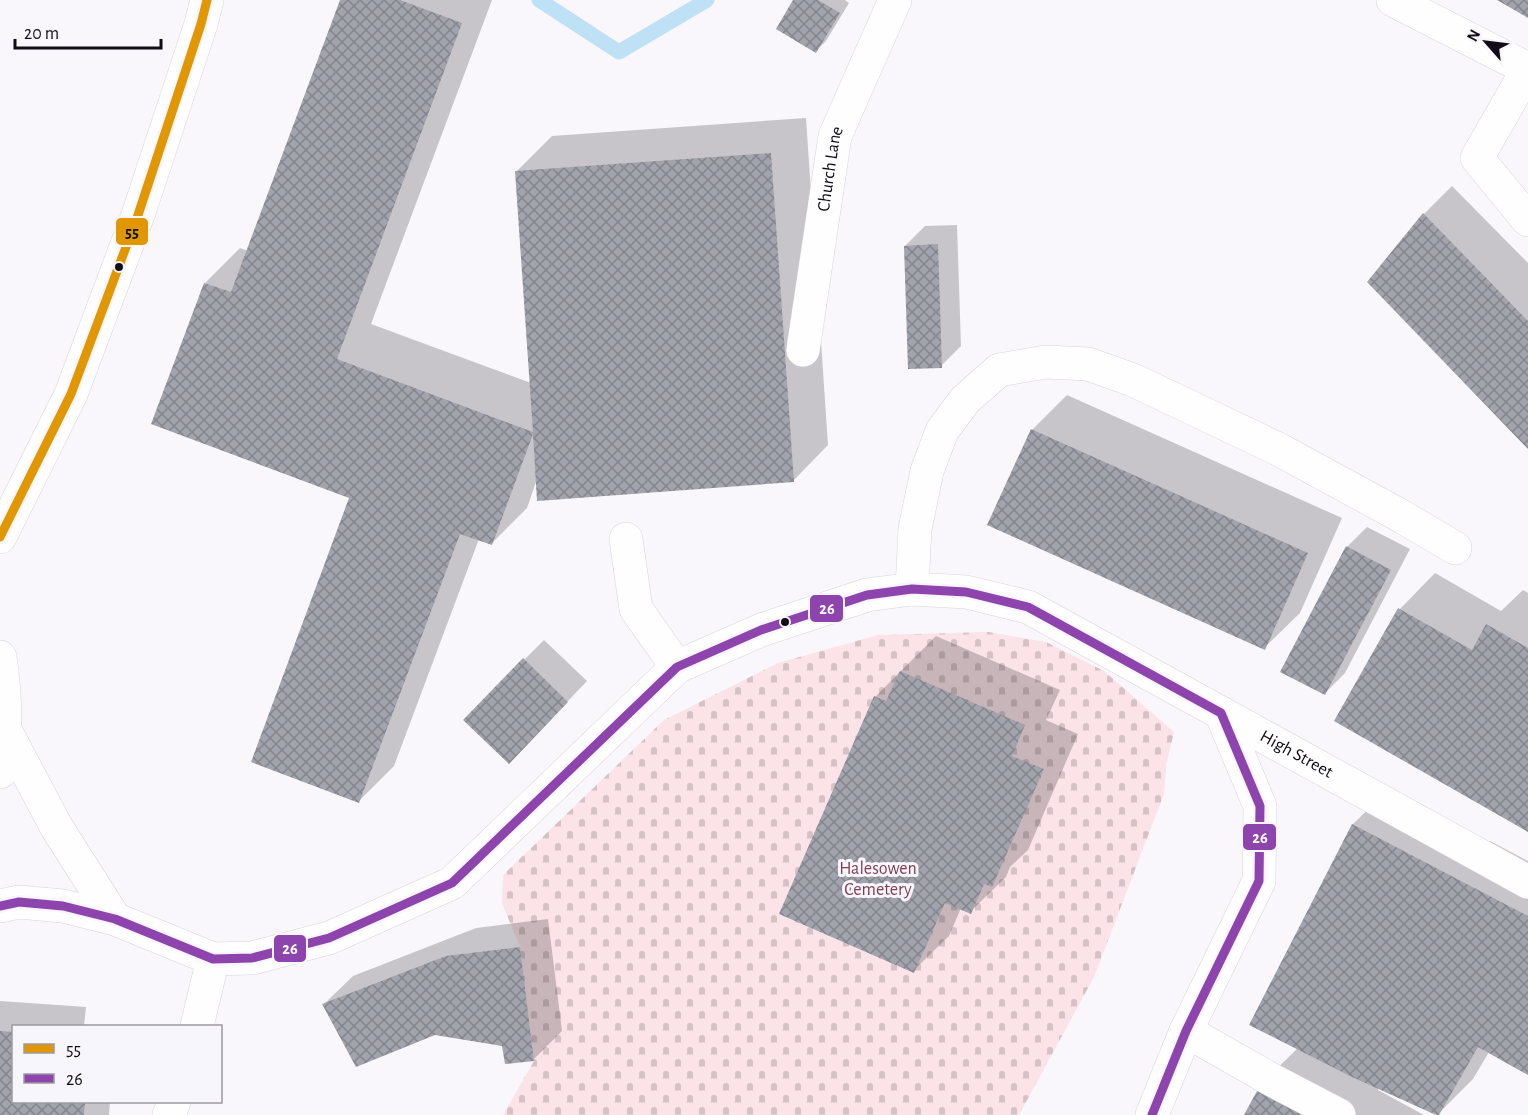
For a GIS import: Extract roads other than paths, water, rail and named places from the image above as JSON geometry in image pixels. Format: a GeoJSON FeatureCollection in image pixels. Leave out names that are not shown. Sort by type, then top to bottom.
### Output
{"type":"FeatureCollection","features":[{"type":"Feature","properties":{"kind":"main road"},"geometry":{"type":"LineString","coordinates":[[0,537],[71,394],[138,215],[207,0]]}},
{"type":"Feature","properties":{"kind":"main road","name":"Church Lane"},"geometry":{"type":"LineString","coordinates":[[803,350],[835,136],[895,0]]}},
{"type":"Feature","properties":{"kind":"main road"},"geometry":{"type":"LineString","coordinates":[[1393,0],[1528,69],[1477,158],[1528,220]]}},
{"type":"Feature","properties":{"kind":"main road"},"geometry":{"type":"LineString","coordinates":[[912,589],[915,529],[927,471],[942,431],[965,400],[999,370],[1046,362],[1088,364],[1133,380],[1278,449],[1455,548]]}},
{"type":"Feature","properties":{"kind":"main road"},"geometry":{"type":"LineString","coordinates":[[626,539],[636,609],[677,667]]}},
{"type":"Feature","properties":{"kind":"main road","name":"High Street"},"geometry":{"type":"LineString","coordinates":[[0,906],[19,902],[63,906],[115,919],[213,959],[252,958],[329,938],[452,883],[677,667],[761,630],[836,605],[867,595],[912,589],[966,592],[1028,607],[1528,882]]}},
{"type":"Feature","properties":{"kind":"main road"},"geometry":{"type":"LineString","coordinates":[[0,657],[5,730],[0,772]]}},
{"type":"Feature","properties":{"kind":"main road"},"geometry":{"type":"LineString","coordinates":[[1152,1115],[1186,1031],[1259,881],[1260,806],[1221,713]]}},
{"type":"Feature","properties":{"kind":"main road"},"geometry":{"type":"LineString","coordinates":[[5,730],[57,828],[115,919]]}},
{"type":"Feature","properties":{"kind":"main road"},"geometry":{"type":"LineString","coordinates":[[197,1025],[213,959]]}},
{"type":"Feature","properties":{"kind":"main road"},"geometry":{"type":"LineString","coordinates":[[1186,1031],[1339,1115]]}},
{"type":"Feature","properties":{"kind":"waterway"},"geometry":{"type":"LineString","coordinates":[[539,0],[619,52],[707,0]]}},
{"type":"Feature","properties":{"kind":"park label","name":"Halesowen Cemetery"},"geometry":{"type":"Point","coordinates":[878,879]}}]}
